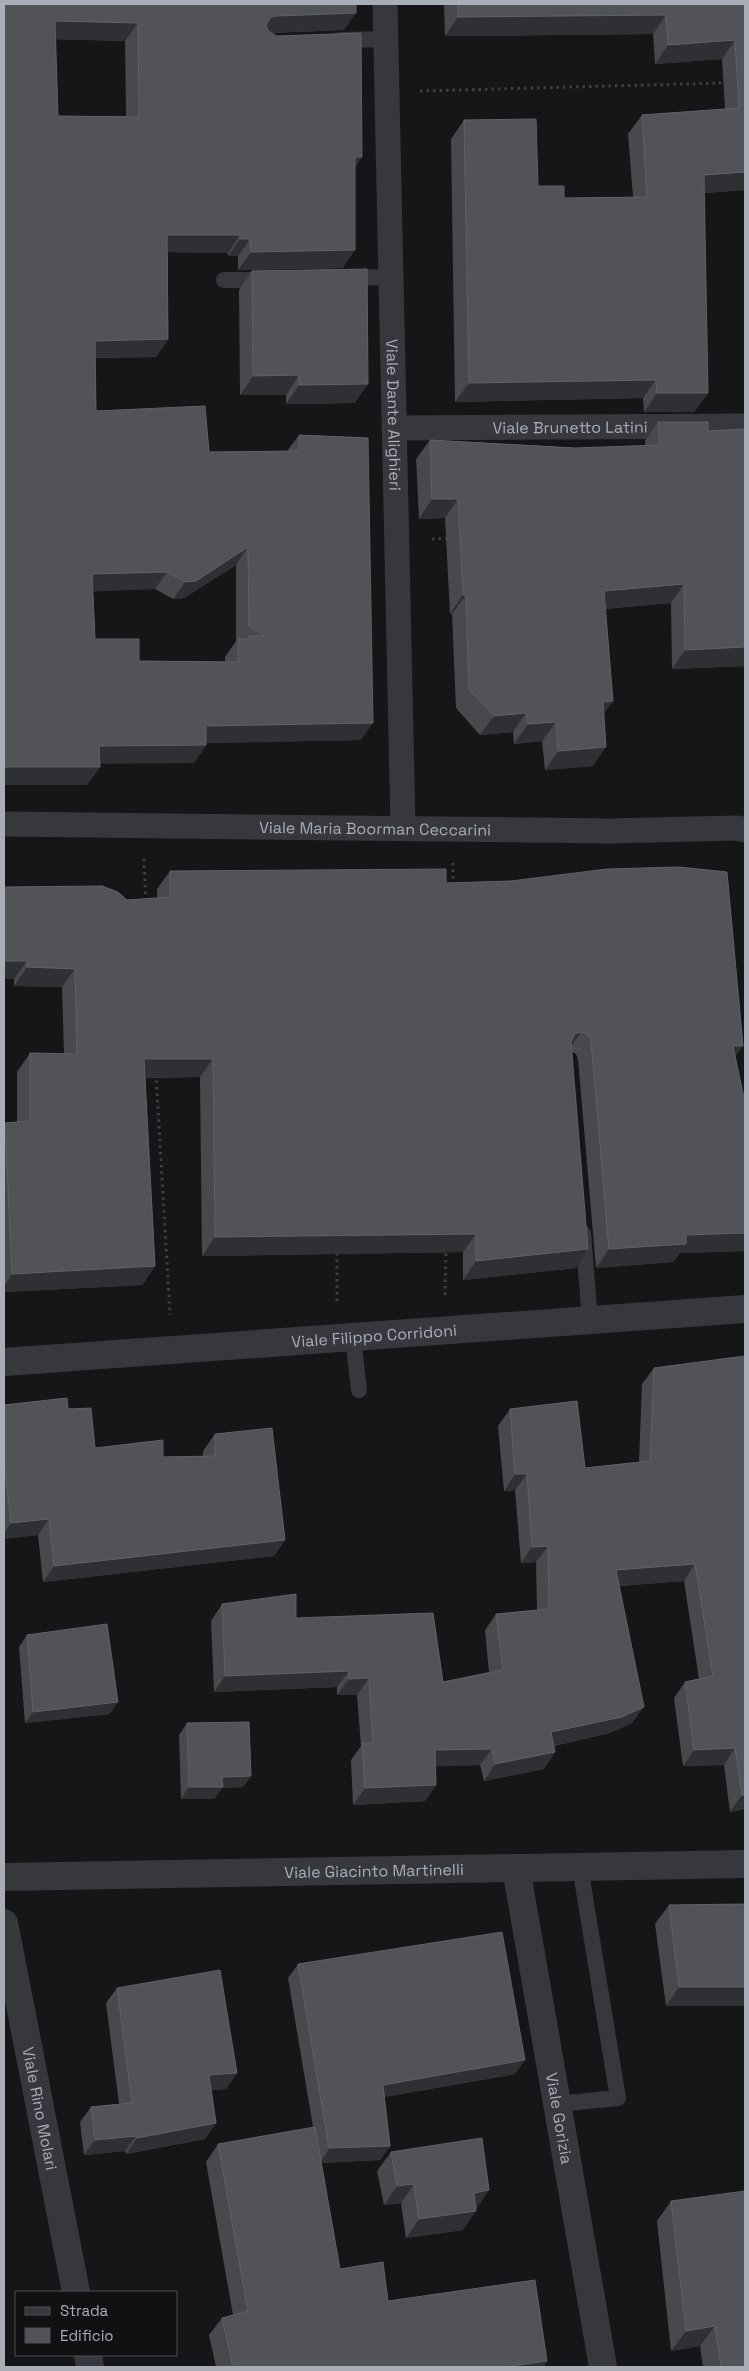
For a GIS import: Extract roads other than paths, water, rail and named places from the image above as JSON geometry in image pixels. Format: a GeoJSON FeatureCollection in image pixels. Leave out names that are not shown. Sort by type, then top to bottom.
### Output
{"type":"FeatureCollection","features":[{"type":"Feature","properties":{"kind":"street","name":"Viale Dante Alighieri"},"geometry":{"type":"LineString","coordinates":[[385,4],[403,828]]}},
{"type":"Feature","properties":{"kind":"street","name":"Viale Brunetto Latini"},"geometry":{"type":"LineString","coordinates":[[394,428],[745,426]]}},
{"type":"Feature","properties":{"kind":"street","name":"Viale Maria Boorman Ceccarini"},"geometry":{"type":"LineString","coordinates":[[4,824],[609,831],[737,828],[745,830]]}},
{"type":"Feature","properties":{"kind":"street","name":"Viale Filippo Corridoni"},"geometry":{"type":"LineString","coordinates":[[4,1362],[745,1309]]}},
{"type":"Feature","properties":{"kind":"street","name":"Viale Giacinto Martinelli"},"geometry":{"type":"LineString","coordinates":[[4,1877],[745,1864]]}},
{"type":"Feature","properties":{"kind":"street","name":"Viale Gorizia"},"geometry":{"type":"LineString","coordinates":[[516,1868],[603,2367]]}},
{"type":"Feature","properties":{"kind":"street","name":"Viale Rino Molari"},"geometry":{"type":"LineString","coordinates":[[4,1923],[76,2291]]}},
{"type":"Feature","properties":{"kind":"lane"},"geometry":{"type":"LineString","coordinates":[[320,41],[386,38]]}},
{"type":"Feature","properties":{"kind":"lane"},"geometry":{"type":"LineString","coordinates":[[332,278],[391,277]]}},
{"type":"Feature","properties":{"kind":"lane"},"geometry":{"type":"LineString","coordinates":[[224,280],[283,279]]}},
{"type":"Feature","properties":{"kind":"lane"},"geometry":{"type":"LineString","coordinates":[[581,1214],[590,1320]]}},
{"type":"Feature","properties":{"kind":"lane"},"geometry":{"type":"LineString","coordinates":[[345,1337],[359,1390]]}},
{"type":"Feature","properties":{"kind":"lane"},"geometry":{"type":"LineString","coordinates":[[558,2104],[618,2098],[580,1867]]}}]}
